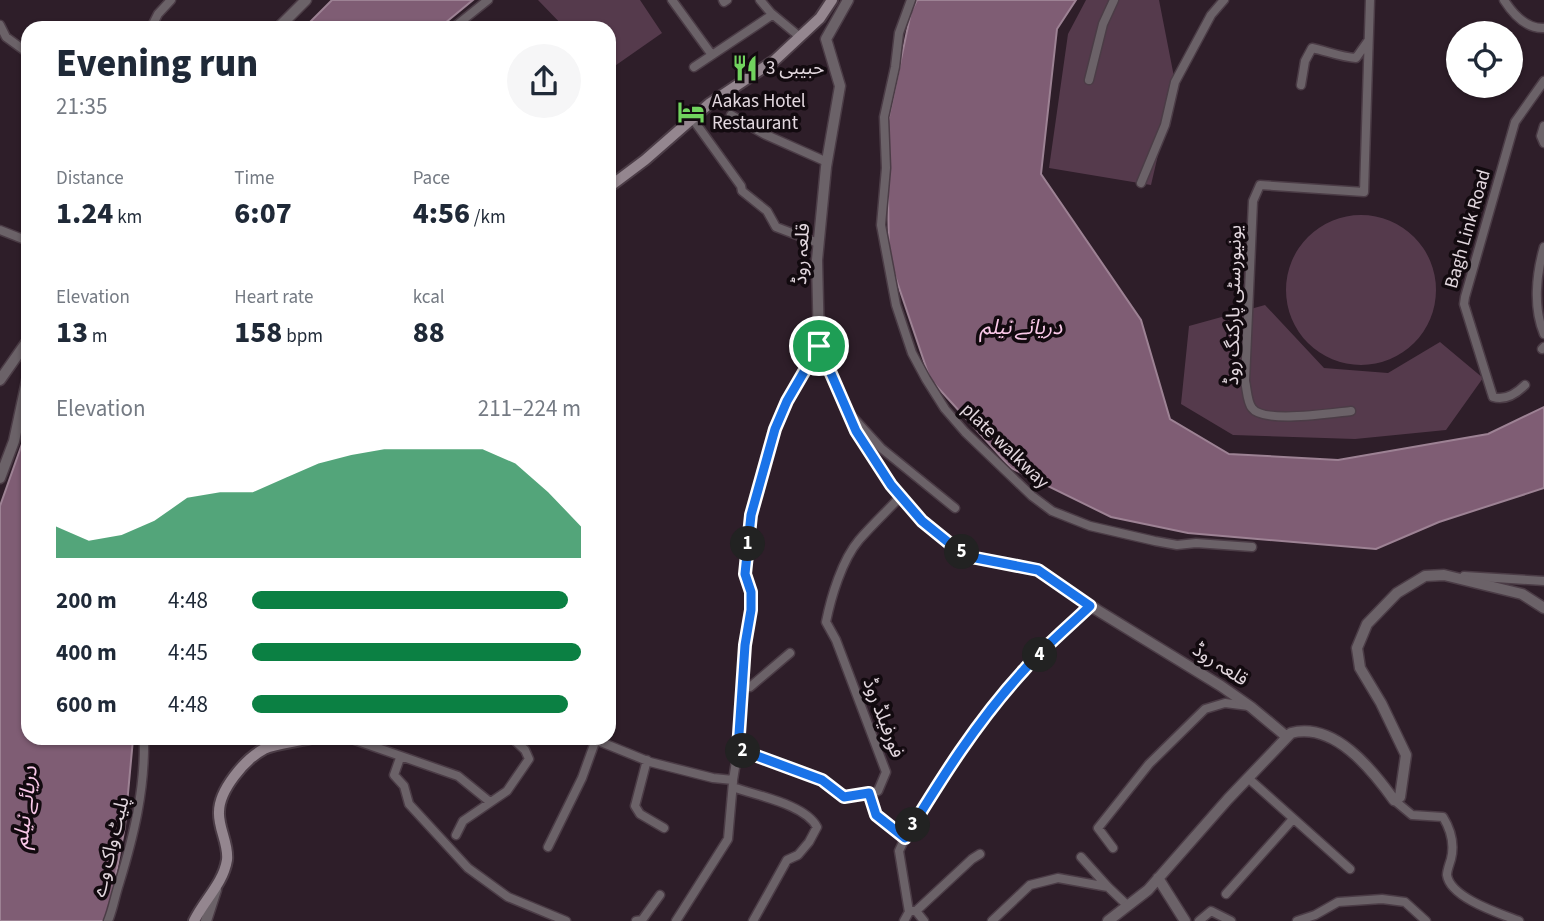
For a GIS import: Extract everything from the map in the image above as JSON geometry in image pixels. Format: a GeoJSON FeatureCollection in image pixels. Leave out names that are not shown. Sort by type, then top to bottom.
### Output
{"type":"FeatureCollection","features":[{"type":"Feature","properties":{"kind":"main road"},"geometry":{"type":"LineString","coordinates":[[616,182],[709,104],[775,60],[820,18],[832,0]]}},
{"type":"Feature","properties":{"kind":"main road"},"geometry":{"type":"LineString","coordinates":[[194,921],[216,889],[227,859],[218,814],[221,798],[252,757],[266,748],[280,745]]}},
{"type":"Feature","properties":{"kind":"street"},"geometry":{"type":"LineString","coordinates":[[155,21],[171,0]]}},
{"type":"Feature","properties":{"kind":"street"},"geometry":{"type":"LineString","coordinates":[[292,0],[295,12]]}},
{"type":"Feature","properties":{"kind":"street"},"geometry":{"type":"LineString","coordinates":[[285,21],[306,0]]}},
{"type":"Feature","properties":{"kind":"street"},"geometry":{"type":"LineString","coordinates":[[462,21],[488,0]]}},
{"type":"Feature","properties":{"kind":"street"},"geometry":{"type":"LineString","coordinates":[[672,0],[712,55]]}},
{"type":"Feature","properties":{"kind":"street"},"geometry":{"type":"LineString","coordinates":[[760,0],[772,15],[800,37]]}},
{"type":"Feature","properties":{"kind":"street","name":"قلعہ روڈ"},"geometry":{"type":"LineString","coordinates":[[848,0],[826,39],[840,86],[827,162],[818,243],[819,346],[856,431],[901,496],[922,521],[959,551],[976,558],[1038,570],[1090,606],[1221,686],[1287,737]]}},
{"type":"Feature","properties":{"kind":"street","name":"plate walkway"},"geometry":{"type":"LineString","coordinates":[[911,0],[895,53],[895,67],[884,117],[886,168],[881,225],[896,305],[912,353],[926,379],[945,409],[965,432],[1032,496],[1052,511],[1090,526],[1155,541],[1177,545],[1195,543],[1252,548]]}},
{"type":"Feature","properties":{"kind":"street"},"geometry":{"type":"LineString","coordinates":[[1089,80],[1103,24],[1114,0]]}},
{"type":"Feature","properties":{"kind":"street"},"geometry":{"type":"LineString","coordinates":[[1141,183],[1165,125],[1175,82],[1212,15],[1224,0]]}},
{"type":"Feature","properties":{"kind":"street"},"geometry":{"type":"LineString","coordinates":[[1301,85],[1305,61],[1312,48],[1341,57],[1356,58],[1369,40],[1370,0]]}},
{"type":"Feature","properties":{"kind":"street"},"geometry":{"type":"LineString","coordinates":[[1504,0],[1520,20],[1529,26],[1544,28]]}},
{"type":"Feature","properties":{"kind":"street"},"geometry":{"type":"LineString","coordinates":[[694,67],[772,15]]}},
{"type":"Feature","properties":{"kind":"street"},"geometry":{"type":"LineString","coordinates":[[0,25],[6,37],[21,48]]}},
{"type":"Feature","properties":{"kind":"street","name":"یونیورسٹی پارکنگ روڈ"},"geometry":{"type":"LineString","coordinates":[[1351,411],[1284,417],[1259,415],[1251,407],[1245,381],[1253,201],[1260,185],[1364,192],[1369,40]]}},
{"type":"Feature","properties":{"kind":"street","name":"Bagh Link Road"},"geometry":{"type":"LineString","coordinates":[[1525,385],[1516,394],[1498,399],[1493,397],[1464,304],[1514,122],[1544,81]]}},
{"type":"Feature","properties":{"kind":"street"},"geometry":{"type":"LineString","coordinates":[[731,115],[764,134],[827,162]]}},
{"type":"Feature","properties":{"kind":"street"},"geometry":{"type":"LineString","coordinates":[[692,118],[742,191],[767,211],[776,227],[818,243]]}},
{"type":"Feature","properties":{"kind":"street"},"geometry":{"type":"LineString","coordinates":[[1544,126],[1541,136],[1544,143]]}},
{"type":"Feature","properties":{"kind":"street"},"geometry":{"type":"LineString","coordinates":[[0,230],[21,238]]}},
{"type":"Feature","properties":{"kind":"street"},"geometry":{"type":"LineString","coordinates":[[1544,247],[1536,315],[1544,334]]}},
{"type":"Feature","properties":{"kind":"street"},"geometry":{"type":"LineString","coordinates":[[676,921],[728,839],[738,749],[745,645],[751,610],[751,592],[745,574],[751,515],[775,429],[787,401],[819,346]]}},
{"type":"Feature","properties":{"kind":"street"},"geometry":{"type":"LineString","coordinates":[[0,380],[21,350]]}},
{"type":"Feature","properties":{"kind":"street"},"geometry":{"type":"LineString","coordinates":[[0,478],[14,441],[21,408]]}},
{"type":"Feature","properties":{"kind":"street"},"geometry":{"type":"LineString","coordinates":[[847,411],[881,448],[955,508]]}},
{"type":"Feature","properties":{"kind":"street","name":"فورفیلڈ روڈ"},"geometry":{"type":"LineString","coordinates":[[869,793],[878,791],[887,772],[836,640],[826,622],[842,571],[858,541],[901,496]]}},
{"type":"Feature","properties":{"kind":"street"},"geometry":{"type":"LineString","coordinates":[[1444,575],[1522,594],[1544,608]]}},
{"type":"Feature","properties":{"kind":"street"},"geometry":{"type":"LineString","coordinates":[[1394,800],[1402,792],[1406,755],[1381,703],[1360,668],[1357,649],[1367,624],[1397,593],[1424,576],[1544,581]]}},
{"type":"Feature","properties":{"kind":"street"},"geometry":{"type":"LineString","coordinates":[[924,921],[913,911],[899,851],[905,838],[947,770],[980,724],[1024,670],[1090,606]]}},
{"type":"Feature","properties":{"kind":"street"},"geometry":{"type":"LineString","coordinates":[[743,686],[750,687],[790,653]]}},
{"type":"Feature","properties":{"kind":"street"},"geometry":{"type":"LineString","coordinates":[[1113,848],[1098,828],[1149,764],[1179,733],[1205,709],[1226,703],[1251,707]]}},
{"type":"Feature","properties":{"kind":"street"},"geometry":{"type":"LineString","coordinates":[[1108,921],[1148,890],[1291,733],[1304,730],[1324,734],[1356,755],[1394,800],[1412,815],[1443,817],[1450,828],[1453,850],[1447,874],[1453,888],[1476,903],[1519,921]]}},
{"type":"Feature","properties":{"kind":"street","name":"پلیٹ واک وے"},"geometry":{"type":"LineString","coordinates":[[108,921],[133,840],[139,810],[144,745]]}},
{"type":"Feature","properties":{"kind":"street"},"geometry":{"type":"LineString","coordinates":[[371,745],[400,758],[458,776],[490,802]]}},
{"type":"Feature","properties":{"kind":"street"},"geometry":{"type":"LineString","coordinates":[[456,835],[463,821],[507,791],[529,759],[520,745]]}},
{"type":"Feature","properties":{"kind":"street"},"geometry":{"type":"LineString","coordinates":[[548,847],[582,778],[592,745]]}},
{"type":"Feature","properties":{"kind":"street"},"geometry":{"type":"LineString","coordinates":[[606,745],[647,760],[733,784],[792,806],[813,818],[817,827],[809,842],[798,855],[787,860],[753,921]]}},
{"type":"Feature","properties":{"kind":"street"},"geometry":{"type":"LineString","coordinates":[[738,749],[822,780],[844,797],[869,793],[876,815],[905,838]]}},
{"type":"Feature","properties":{"kind":"street"},"geometry":{"type":"LineString","coordinates":[[400,758],[394,775],[404,786],[409,804],[468,868],[508,897],[566,921]]}},
{"type":"Feature","properties":{"kind":"street"},"geometry":{"type":"LineString","coordinates":[[647,760],[635,806],[639,814],[664,828]]}},
{"type":"Feature","properties":{"kind":"street"},"geometry":{"type":"LineString","coordinates":[[1248,778],[1350,869]]}},
{"type":"Feature","properties":{"kind":"street"},"geometry":{"type":"LineString","coordinates":[[1226,894],[1293,819]]}},
{"type":"Feature","properties":{"kind":"street"},"geometry":{"type":"LineString","coordinates":[[904,921],[980,854]]}},
{"type":"Feature","properties":{"kind":"street"},"geometry":{"type":"LineString","coordinates":[[1081,857],[1127,905]]}},
{"type":"Feature","properties":{"kind":"street"},"geometry":{"type":"LineString","coordinates":[[992,921],[1030,885],[1058,878],[1108,887]]}},
{"type":"Feature","properties":{"kind":"street"},"geometry":{"type":"LineString","coordinates":[[1158,878],[1185,921]]}},
{"type":"Feature","properties":{"kind":"street"},"geometry":{"type":"LineString","coordinates":[[206,921],[216,889]]}},
{"type":"Feature","properties":{"kind":"street"},"geometry":{"type":"LineString","coordinates":[[636,921],[642,920],[660,895]]}},
{"type":"Feature","properties":{"kind":"street"},"geometry":{"type":"LineString","coordinates":[[1297,921],[1315,915],[1338,902],[1382,899],[1405,902],[1426,921]]}},
{"type":"Feature","properties":{"kind":"street"},"geometry":{"type":"LineString","coordinates":[[1199,921],[1211,911],[1231,921]]}},
{"type":"Feature","properties":{"kind":"shaded area"},"geometry":{"type":"Polygon","coordinates":[[[538,0],[640,0],[662,33],[616,65],[616,21],[558,21],[538,0]]]}},
{"type":"Feature","properties":{"kind":"shaded area"},"geometry":{"type":"Polygon","coordinates":[[[1086,0],[1159,0],[1175,82],[1151,185],[1049,168],[1068,34],[1086,0]]]}},
{"type":"Feature","properties":{"kind":"shaded area"},"geometry":{"type":"Polygon","coordinates":[[[1361,215],[1390,221],[1414,237],[1430,261],[1436,290],[1430,319],[1414,343],[1390,359],[1361,365],[1332,359],[1308,343],[1292,319],[1286,290],[1292,261],[1308,237],[1332,221],[1361,215]]]}},
{"type":"Feature","properties":{"kind":"shaded area"},"geometry":{"type":"Polygon","coordinates":[[[1265,305],[1324,368],[1388,373],[1440,342],[1483,378],[1446,430],[1355,439],[1233,435],[1181,404],[1189,326],[1265,305]]]}},
{"type":"Feature","properties":{"kind":"water"},"geometry":{"type":"Polygon","coordinates":[[[332,0],[473,0],[448,21],[311,21],[332,0]]]}},
{"type":"Feature","properties":{"kind":"water","name":"دریائے نیلم"},"geometry":{"type":"Polygon","coordinates":[[[917,0],[1076,0],[1057,29],[1041,174],[1141,320],[1170,419],[1229,454],[1338,460],[1488,434],[1544,407],[1544,488],[1439,522],[1376,549],[1188,533],[1111,517],[1011,468],[930,379],[889,258],[887,126],[911,12],[917,0]]]}},
{"type":"Feature","properties":{"kind":"water","name":"دریائے نیلم"},"geometry":{"type":"Polygon","coordinates":[[[21,447],[21,745],[132,745],[125,826],[107,921],[0,921],[0,506],[21,447]]]}},
{"type":"Feature","properties":{"kind":"place","name":"حبیبی 3"},"geometry":{"type":"Point","coordinates":[745,68]}},
{"type":"Feature","properties":{"kind":"place","name":"Aakas Hotel Restaurant"},"geometry":{"type":"Point","coordinates":[691,112]}},
{"type":"Feature","properties":{"kind":"route"},"geometry":{"type":"LineString","coordinates":[[819,346],[856,431],[891,485],[922,521],[959,551],[976,558],[1038,570],[1090,606],[1024,670],[972,735],[905,838],[876,815],[869,793],[844,797],[822,780],[738,749],[745,645],[751,610],[751,592],[745,574],[751,515],[775,429],[787,401],[819,346]]}}]}
